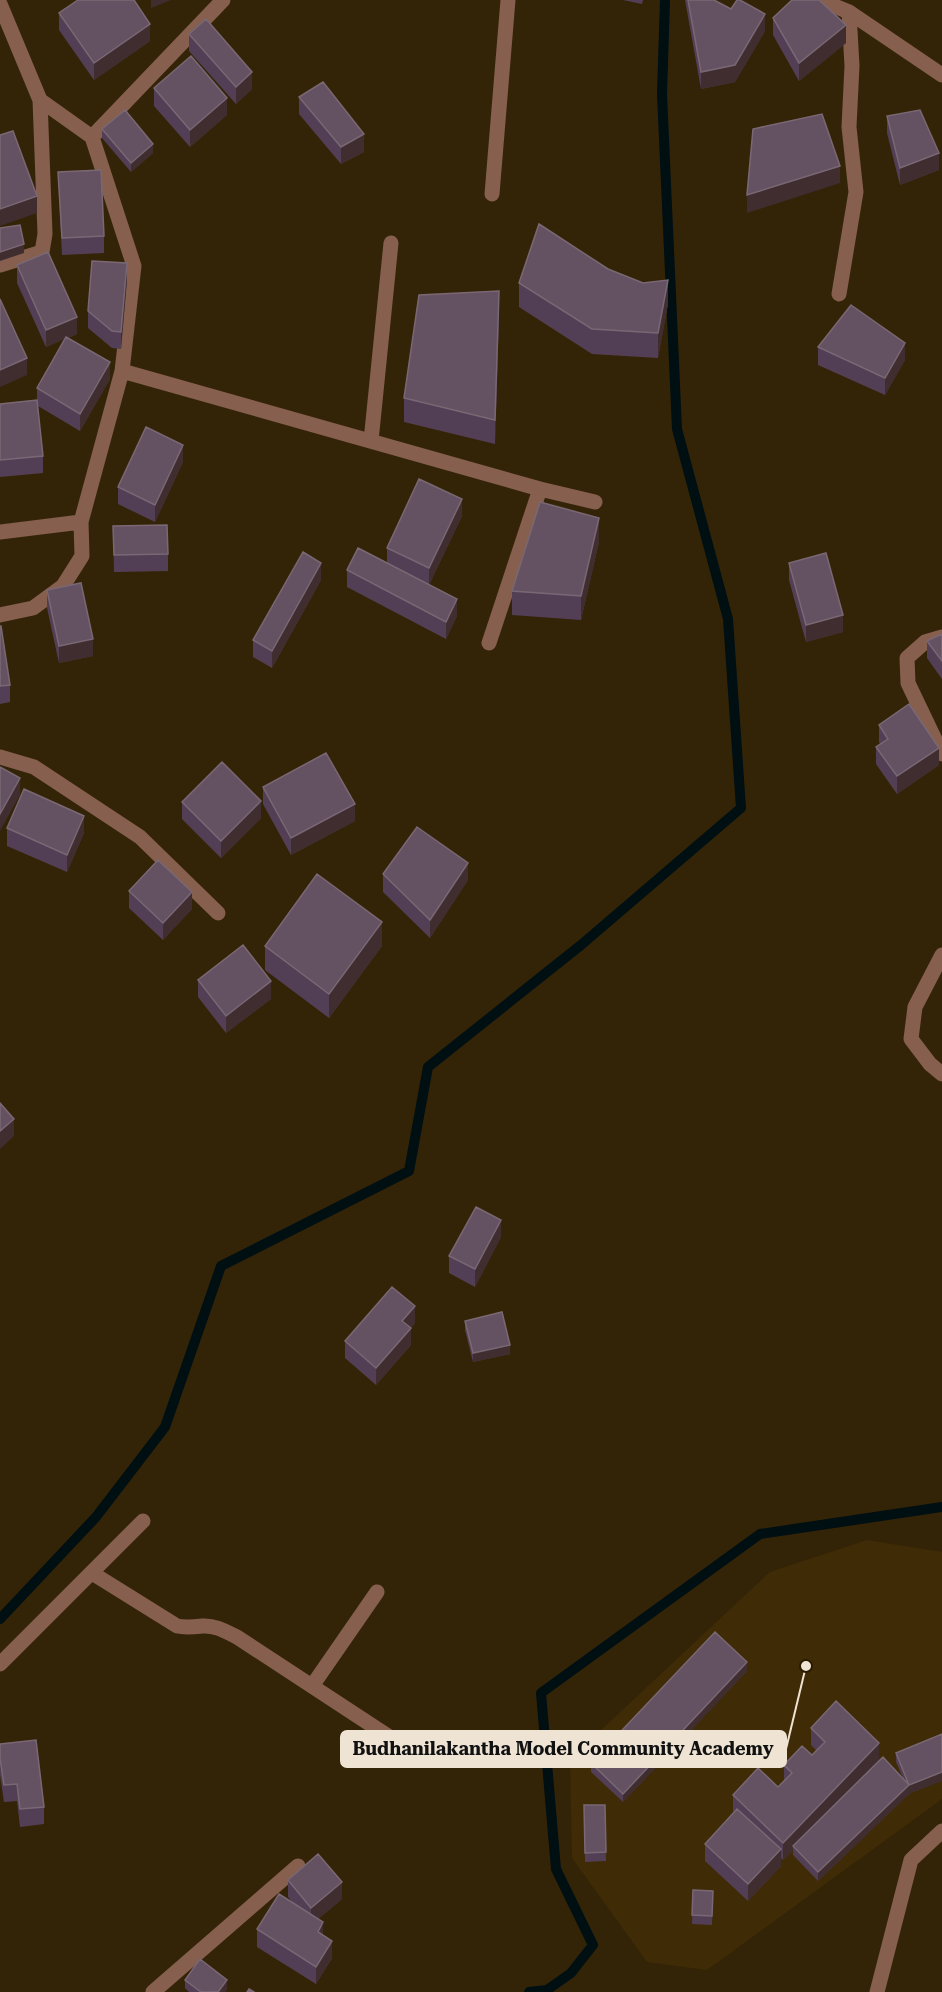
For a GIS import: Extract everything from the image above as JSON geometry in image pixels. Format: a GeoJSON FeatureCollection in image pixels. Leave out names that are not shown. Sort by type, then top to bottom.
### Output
{"type":"FeatureCollection","features":[{"type":"Feature","properties":{"kind":"street"},"geometry":{"type":"LineString","coordinates":[[92,137],[223,0]]}},
{"type":"Feature","properties":{"kind":"street"},"geometry":{"type":"LineString","coordinates":[[492,194],[508,0]]}},
{"type":"Feature","properties":{"kind":"street"},"geometry":{"type":"LineString","coordinates":[[820,0],[849,12],[942,75]]}},
{"type":"Feature","properties":{"kind":"street"},"geometry":{"type":"LineString","coordinates":[[0,4],[40,100],[45,234],[42,252],[0,265]]}},
{"type":"Feature","properties":{"kind":"street"},"geometry":{"type":"LineString","coordinates":[[839,294],[856,192],[849,127],[852,66],[849,12]]}},
{"type":"Feature","properties":{"kind":"street"},"geometry":{"type":"LineString","coordinates":[[0,615],[33,608],[63,586],[82,556],[81,522],[122,371],[134,266],[92,137],[40,100]]}},
{"type":"Feature","properties":{"kind":"street"},"geometry":{"type":"LineString","coordinates":[[370,441],[391,243]]}},
{"type":"Feature","properties":{"kind":"street"},"geometry":{"type":"LineString","coordinates":[[122,371],[540,489],[595,502]]}},
{"type":"Feature","properties":{"kind":"street"},"geometry":{"type":"LineString","coordinates":[[489,643],[540,489]]}},
{"type":"Feature","properties":{"kind":"street"},"geometry":{"type":"LineString","coordinates":[[0,532],[81,522]]}},
{"type":"Feature","properties":{"kind":"street"},"geometry":{"type":"LineString","coordinates":[[942,637],[925,642],[908,658],[908,682],[942,754]]}},
{"type":"Feature","properties":{"kind":"street"},"geometry":{"type":"LineString","coordinates":[[0,757],[34,767],[140,837],[218,913]]}},
{"type":"Feature","properties":{"kind":"street"},"geometry":{"type":"LineString","coordinates":[[942,955],[915,1007],[911,1039],[930,1064],[942,1074]]}},
{"type":"Feature","properties":{"kind":"street"},"geometry":{"type":"LineString","coordinates":[[0,1664],[143,1521]]}},
{"type":"Feature","properties":{"kind":"street"},"geometry":{"type":"LineString","coordinates":[[92,1573],[177,1626],[219,1628],[388,1736]]}},
{"type":"Feature","properties":{"kind":"street"},"geometry":{"type":"LineString","coordinates":[[312,1686],[377,1592]]}},
{"type":"Feature","properties":{"kind":"street"},"geometry":{"type":"LineString","coordinates":[[877,1992],[910,1860],[942,1831]]}},
{"type":"Feature","properties":{"kind":"street"},"geometry":{"type":"LineString","coordinates":[[153,1992],[298,1866]]}},
{"type":"Feature","properties":{"kind":"shaded area"},"geometry":{"type":"Polygon","coordinates":[[[867,1540],[942,1552],[942,1799],[707,1970],[647,1962],[572,1858],[570,1759],[770,1572],[867,1540]]]}},
{"type":"Feature","properties":{"kind":"building"},"geometry":{"type":"Polygon","coordinates":[[[78,0],[134,0],[150,24],[94,63],[59,13],[78,0]]]}},
{"type":"Feature","properties":{"kind":"building"},"geometry":{"type":"Polygon","coordinates":[[[688,0],[714,0],[731,9],[737,0],[740,0],[765,14],[735,65],[701,72],[688,0]]]}},
{"type":"Feature","properties":{"kind":"building"},"geometry":{"type":"Polygon","coordinates":[[[792,0],[819,0],[846,25],[799,63],[773,18],[792,0]]]}},
{"type":"Feature","properties":{"kind":"building"},"geometry":{"type":"Polygon","coordinates":[[[206,19],[252,72],[236,87],[189,34],[206,19]]]}},
{"type":"Feature","properties":{"kind":"building"},"geometry":{"type":"Polygon","coordinates":[[[191,56],[227,98],[190,130],[154,88],[191,56]]]}},
{"type":"Feature","properties":{"kind":"building"},"geometry":{"type":"Polygon","coordinates":[[[323,82],[364,134],[341,147],[299,97],[323,82]]]}},
{"type":"Feature","properties":{"kind":"building"},"geometry":{"type":"Polygon","coordinates":[[[125,110],[153,144],[131,163],[102,129],[125,110]]]}},
{"type":"Feature","properties":{"kind":"building"},"geometry":{"type":"Polygon","coordinates":[[[920,110],[939,153],[900,168],[887,116],[920,110]]]}},
{"type":"Feature","properties":{"kind":"building"},"geometry":{"type":"Polygon","coordinates":[[[822,114],[840,166],[747,195],[753,129],[822,114]]]}},
{"type":"Feature","properties":{"kind":"building"},"geometry":{"type":"Polygon","coordinates":[[[13,131],[37,196],[0,209],[0,135],[13,131]]]}},
{"type":"Feature","properties":{"kind":"building"},"geometry":{"type":"Polygon","coordinates":[[[101,170],[104,236],[62,238],[58,172],[101,170]]]}},
{"type":"Feature","properties":{"kind":"building"},"geometry":{"type":"Polygon","coordinates":[[[539,224],[608,269],[643,283],[668,280],[658,333],[592,329],[519,283],[539,224]]]}},
{"type":"Feature","properties":{"kind":"building"},"geometry":{"type":"Polygon","coordinates":[[[20,225],[24,244],[0,252],[0,228],[20,225]]]}},
{"type":"Feature","properties":{"kind":"building"},"geometry":{"type":"Polygon","coordinates":[[[48,252],[77,317],[46,330],[17,265],[48,252]]]}},
{"type":"Feature","properties":{"kind":"building"},"geometry":{"type":"Polygon","coordinates":[[[92,261],[127,263],[121,332],[112,331],[88,311],[92,261]]]}},
{"type":"Feature","properties":{"kind":"building"},"geometry":{"type":"Polygon","coordinates":[[[499,291],[495,420],[404,398],[419,295],[499,291]]]}},
{"type":"Feature","properties":{"kind":"building"},"geometry":{"type":"Polygon","coordinates":[[[0,299],[27,358],[0,370],[0,299]]]}},
{"type":"Feature","properties":{"kind":"building"},"geometry":{"type":"Polygon","coordinates":[[[851,305],[905,343],[885,378],[818,347],[851,305]]]}},
{"type":"Feature","properties":{"kind":"building"},"geometry":{"type":"Polygon","coordinates":[[[66,337],[110,362],[80,414],[37,388],[66,337]]]}},
{"type":"Feature","properties":{"kind":"building"},"geometry":{"type":"Polygon","coordinates":[[[37,400],[43,456],[0,460],[0,404],[37,400]]]}},
{"type":"Feature","properties":{"kind":"building"},"geometry":{"type":"Polygon","coordinates":[[[146,427],[183,445],[155,505],[118,487],[146,427]]]}},
{"type":"Feature","properties":{"kind":"building"},"geometry":{"type":"Polygon","coordinates":[[[419,479],[462,499],[429,568],[387,548],[419,479]]]}},
{"type":"Feature","properties":{"kind":"building"},"geometry":{"type":"Polygon","coordinates":[[[540,502],[599,518],[581,596],[512,591],[540,502]]]}},
{"type":"Feature","properties":{"kind":"building"},"geometry":{"type":"Polygon","coordinates":[[[167,525],[168,554],[114,555],[113,526],[167,525]]]}},
{"type":"Feature","properties":{"kind":"building"},"geometry":{"type":"Polygon","coordinates":[[[358,548],[457,599],[446,622],[347,570],[358,548]]]}},
{"type":"Feature","properties":{"kind":"building"},"geometry":{"type":"Polygon","coordinates":[[[303,552],[321,563],[272,651],[253,640],[303,552]]]}},
{"type":"Feature","properties":{"kind":"building"},"geometry":{"type":"Polygon","coordinates":[[[826,553],[843,615],[806,625],[789,563],[826,553]]]}},
{"type":"Feature","properties":{"kind":"building"},"geometry":{"type":"Polygon","coordinates":[[[81,583],[93,639],[59,646],[47,590],[81,583]]]}},
{"type":"Feature","properties":{"kind":"building"},"geometry":{"type":"Polygon","coordinates":[[[0,626],[10,685],[0,686],[0,626]]]}},
{"type":"Feature","properties":{"kind":"building"},"geometry":{"type":"Polygon","coordinates":[[[942,634],[942,661],[927,641],[942,634]]]}},
{"type":"Feature","properties":{"kind":"building"},"geometry":{"type":"Polygon","coordinates":[[[909,704],[939,748],[897,776],[876,747],[888,739],[879,725],[909,704]]]}},
{"type":"Feature","properties":{"kind":"building"},"geometry":{"type":"Polygon","coordinates":[[[326,753],[355,804],[291,838],[263,787],[326,753]]]}},
{"type":"Feature","properties":{"kind":"building"},"geometry":{"type":"Polygon","coordinates":[[[222,762],[261,801],[221,841],[182,802],[222,762]]]}},
{"type":"Feature","properties":{"kind":"building"},"geometry":{"type":"Polygon","coordinates":[[[0,767],[20,778],[0,814],[0,767]]]}},
{"type":"Feature","properties":{"kind":"building"},"geometry":{"type":"Polygon","coordinates":[[[24,789],[84,816],[67,855],[7,828],[24,789]]]}},
{"type":"Feature","properties":{"kind":"building"},"geometry":{"type":"Polygon","coordinates":[[[417,827],[468,863],[430,920],[383,874],[417,827]]]}},
{"type":"Feature","properties":{"kind":"building"},"geometry":{"type":"Polygon","coordinates":[[[158,860],[192,892],[163,923],[129,891],[158,860]]]}},
{"type":"Feature","properties":{"kind":"building"},"geometry":{"type":"Polygon","coordinates":[[[317,874],[382,922],[329,994],[265,946],[317,874]]]}},
{"type":"Feature","properties":{"kind":"building"},"geometry":{"type":"Polygon","coordinates":[[[243,945],[271,981],[226,1016],[198,980],[243,945]]]}},
{"type":"Feature","properties":{"kind":"building"},"geometry":{"type":"Polygon","coordinates":[[[0,1103],[14,1119],[0,1131],[0,1103]]]}},
{"type":"Feature","properties":{"kind":"building"},"geometry":{"type":"Polygon","coordinates":[[[476,1207],[501,1220],[475,1269],[449,1256],[476,1207]]]}},
{"type":"Feature","properties":{"kind":"building"},"geometry":{"type":"Polygon","coordinates":[[[392,1287],[415,1306],[402,1321],[411,1328],[376,1368],[345,1341],[392,1287]]]}},
{"type":"Feature","properties":{"kind":"building"},"geometry":{"type":"Polygon","coordinates":[[[502,1312],[510,1345],[473,1353],[465,1321],[502,1312]]]}},
{"type":"Feature","properties":{"kind":"building"},"geometry":{"type":"Polygon","coordinates":[[[715,1632],[747,1662],[623,1794],[591,1763],[715,1632]]]}},
{"type":"Feature","properties":{"kind":"building"},"geometry":{"type":"Polygon","coordinates":[[[836,1701],[879,1743],[783,1843],[733,1795],[758,1768],[778,1787],[792,1773],[784,1765],[802,1746],[812,1755],[825,1742],[811,1728],[836,1701]]]}},
{"type":"Feature","properties":{"kind":"building"},"geometry":{"type":"Polygon","coordinates":[[[942,1734],[942,1772],[909,1785],[896,1753],[942,1734]]]}},
{"type":"Feature","properties":{"kind":"building"},"geometry":{"type":"Polygon","coordinates":[[[36,1740],[44,1807],[20,1809],[17,1784],[4,1785],[0,1744],[36,1740]]]}},
{"type":"Feature","properties":{"kind":"building"},"geometry":{"type":"Polygon","coordinates":[[[883,1757],[909,1785],[818,1872],[793,1846],[883,1757]]]}},
{"type":"Feature","properties":{"kind":"building"},"geometry":{"type":"Polygon","coordinates":[[[584,1805],[605,1805],[606,1852],[585,1853],[584,1805]]]}},
{"type":"Feature","properties":{"kind":"building"},"geometry":{"type":"Polygon","coordinates":[[[737,1809],[781,1849],[748,1884],[705,1844],[737,1809]]]}},
{"type":"Feature","properties":{"kind":"building"},"geometry":{"type":"Polygon","coordinates":[[[318,1854],[342,1882],[311,1908],[288,1880],[318,1854]]]}},
{"type":"Feature","properties":{"kind":"building"},"geometry":{"type":"Polygon","coordinates":[[[693,1890],[713,1891],[712,1916],[692,1915],[693,1890]]]}},
{"type":"Feature","properties":{"kind":"building"},"geometry":{"type":"Polygon","coordinates":[[[279,1894],[323,1922],[318,1932],[332,1941],[316,1967],[257,1929],[279,1894]]]}},
{"type":"Feature","properties":{"kind":"building"},"geometry":{"type":"Polygon","coordinates":[[[200,1959],[227,1980],[218,1992],[201,1992],[185,1980],[200,1959]]]}},
{"type":"Feature","properties":{"kind":"waterway"},"geometry":{"type":"LineString","coordinates":[[0,1619],[96,1517],[165,1427],[221,1266],[409,1171],[428,1067],[581,945],[741,808],[728,619],[677,429],[662,94],[665,0]]}},
{"type":"Feature","properties":{"kind":"waterway"},"geometry":{"type":"LineString","coordinates":[[529,1992],[547,1990],[571,1973],[593,1945],[556,1869],[541,1693],[760,1534],[942,1507]]}},
{"type":"Feature","properties":{"kind":"place","name":"Budhanilakantha Model Community Academy"},"geometry":{"type":"Point","coordinates":[806,1666]}}]}
